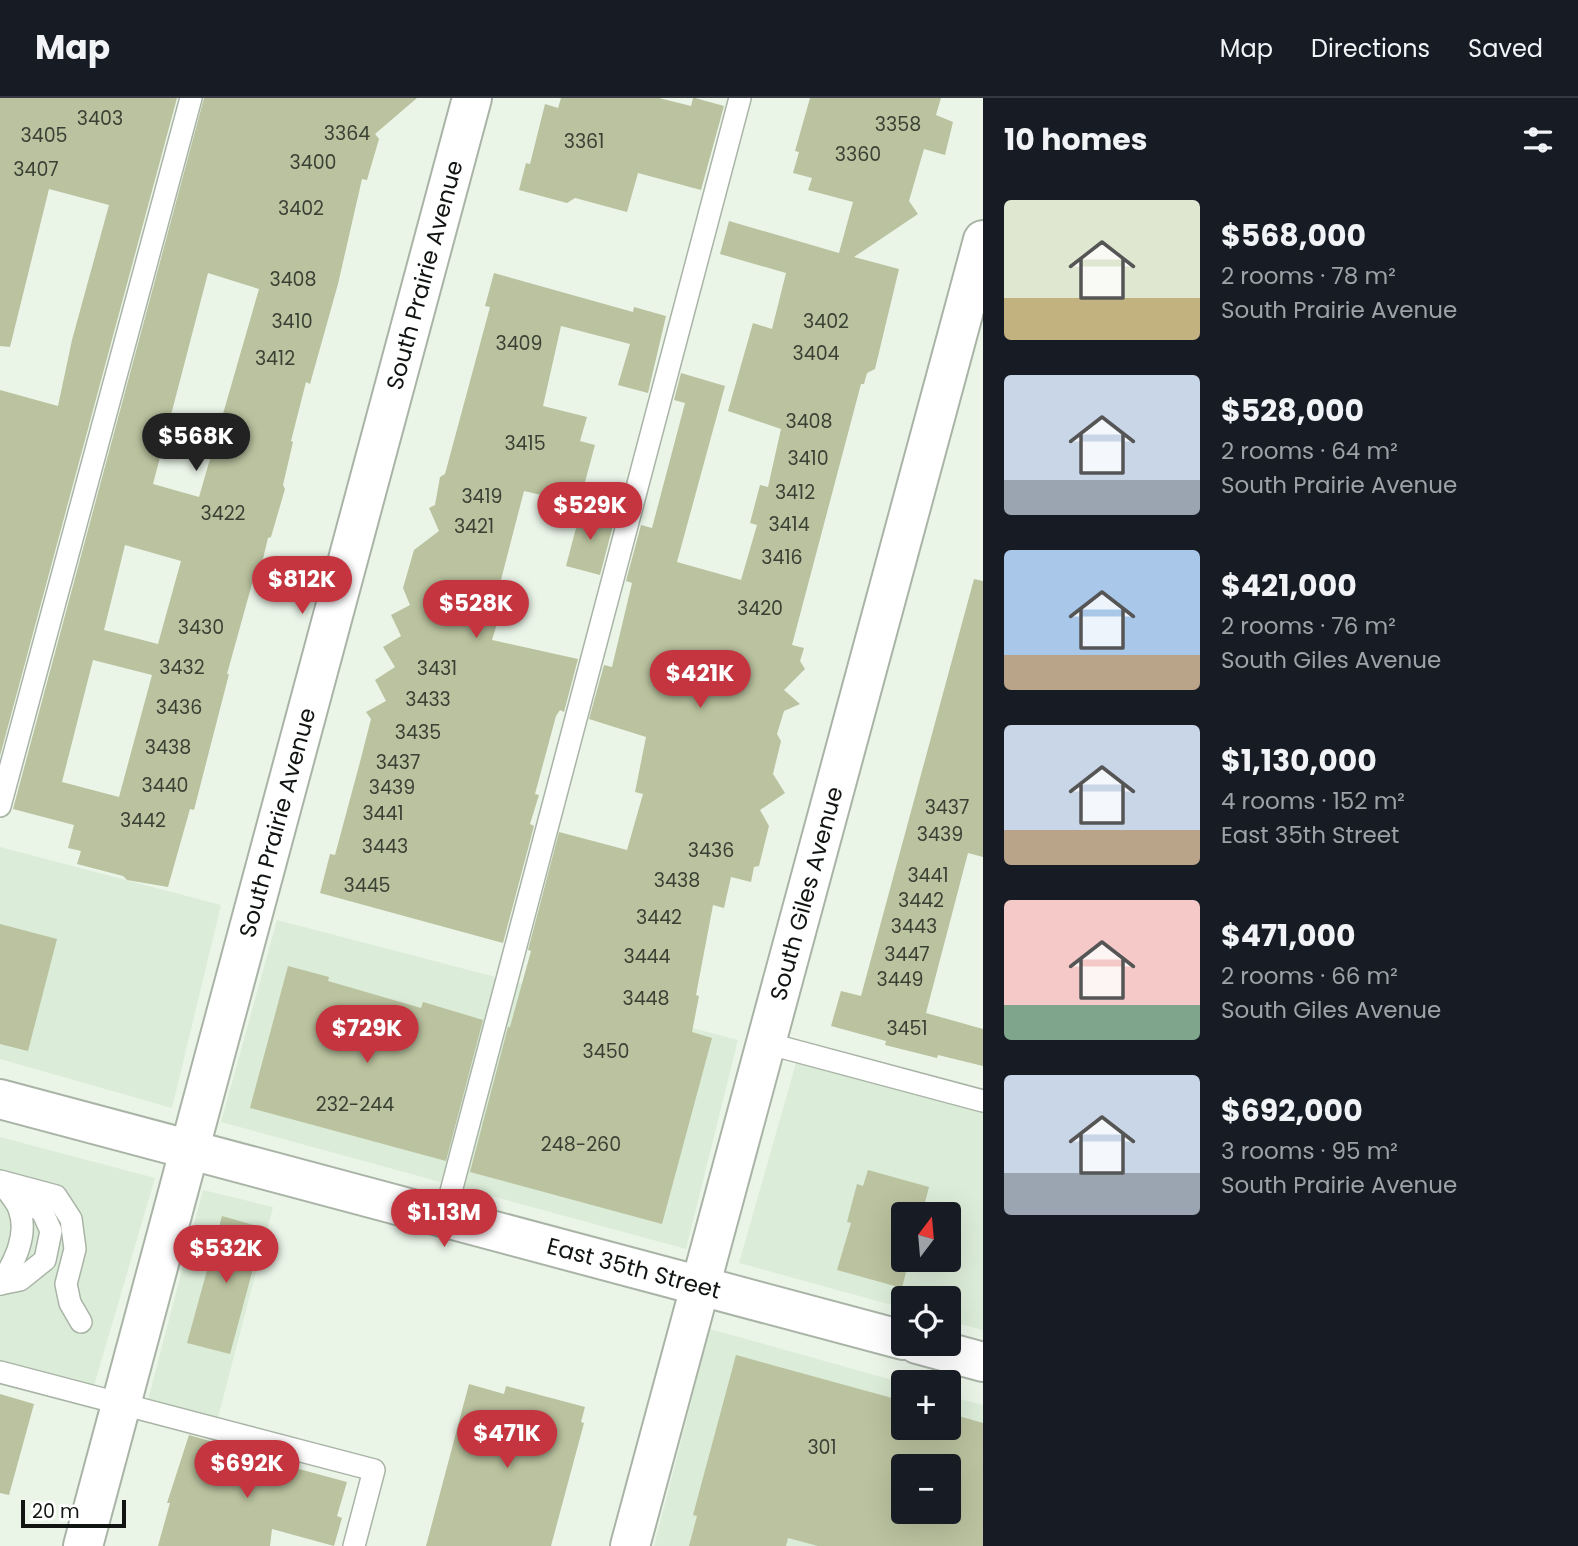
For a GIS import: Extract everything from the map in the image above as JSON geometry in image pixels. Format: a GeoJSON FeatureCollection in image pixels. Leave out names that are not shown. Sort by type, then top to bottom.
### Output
{"type":"FeatureCollection","features":[{"type":"Feature","properties":{"kind":"street","name":"South Prairie Avenue"},"geometry":{"type":"LineString","coordinates":[[83,1546],[472,98]]}},
{"type":"Feature","properties":{"kind":"street","name":"South Giles Avenue"},"geometry":{"type":"LineString","coordinates":[[630,1546],[983,240]]}},
{"type":"Feature","properties":{"kind":"street","name":"East 35th Street"},"geometry":{"type":"LineString","coordinates":[[0,1099],[891,1337]]}},
{"type":"Feature","properties":{"kind":"street"},"geometry":{"type":"LineString","coordinates":[[961,1356],[983,1362]]}},
{"type":"Feature","properties":{"kind":"lane"},"geometry":{"type":"LineString","coordinates":[[0,806],[191,98]]}},
{"type":"Feature","properties":{"kind":"lane"},"geometry":{"type":"LineString","coordinates":[[443,1218],[740,98]]}},
{"type":"Feature","properties":{"kind":"lane"},"geometry":{"type":"LineString","coordinates":[[765,1043],[983,1101]]}},
{"type":"Feature","properties":{"kind":"lane"},"geometry":{"type":"LineString","coordinates":[[1,1284],[20,1280],[45,1260],[51,1231],[43,1213],[27,1199],[2,1185]]}},
{"type":"Feature","properties":{"kind":"lane"},"geometry":{"type":"LineString","coordinates":[[2,1185],[55,1196],[71,1219],[75,1249],[66,1284],[69,1303],[81,1322]]}},
{"type":"Feature","properties":{"kind":"lane"},"geometry":{"type":"LineString","coordinates":[[0,1372],[374,1470],[354,1546]]}},
{"type":"Feature","properties":{"kind":"shaded area"},"geometry":{"type":"Polygon","coordinates":[[[0,847],[221,905],[172,1108],[0,1059],[0,847]]]}},
{"type":"Feature","properties":{"kind":"shaded area"},"geometry":{"type":"Polygon","coordinates":[[[277,920],[738,1040],[686,1249],[221,1122],[277,920]]]}},
{"type":"Feature","properties":{"kind":"shaded area"},"geometry":{"type":"Polygon","coordinates":[[[798,1056],[983,1105],[983,1330],[961,1324],[961,1286],[891,1286],[891,1305],[739,1263],[798,1056]]]}},
{"type":"Feature","properties":{"kind":"shaded area"},"geometry":{"type":"Polygon","coordinates":[[[0,1137],[155,1178],[91,1396],[0,1372],[0,1137]]]}},
{"type":"Feature","properties":{"kind":"shaded area"},"geometry":{"type":"Polygon","coordinates":[[[203,1190],[273,1207],[215,1429],[145,1411],[203,1190]]]}},
{"type":"Feature","properties":{"kind":"shaded area"},"geometry":{"type":"Polygon","coordinates":[[[710,1329],[891,1380],[891,1440],[961,1440],[961,1399],[983,1405],[983,1546],[654,1546],[710,1329]]]}},
{"type":"Feature","properties":{"kind":"building"},"geometry":{"type":"Polygon","coordinates":[[[0,98],[177,98],[0,756],[0,390],[58,406],[72,340],[109,205],[49,189],[10,347],[0,346],[0,98]]]}},
{"type":"Feature","properties":{"kind":"building"},"geometry":{"type":"Polygon","coordinates":[[[204,98],[417,98],[375,134],[379,139],[367,180],[362,179],[338,284],[310,384],[306,382],[291,441],[293,442],[283,485],[285,489],[261,567],[257,566],[194,810],[190,809],[168,887],[127,880],[123,876],[77,864],[81,851],[68,848],[74,825],[13,809],[204,98]],[[208,273],[153,484],[199,497],[259,289],[208,273]],[[125,545],[104,630],[158,644],[181,561],[125,545]],[[93,660],[62,782],[119,797],[152,675],[93,660]]]}},
{"type":"Feature","properties":{"kind":"building"},"geometry":{"type":"Polygon","coordinates":[[[561,98],[659,98],[691,106],[695,98],[724,106],[701,190],[638,173],[627,212],[575,198],[567,203],[519,190],[526,163],[530,164],[545,104],[558,108],[561,98]]]}},
{"type":"Feature","properties":{"kind":"building"},"geometry":{"type":"Polygon","coordinates":[[[810,98],[941,98],[936,115],[953,122],[945,155],[924,149],[909,201],[918,214],[854,257],[899,269],[875,369],[867,373],[864,384],[861,384],[792,645],[804,648],[800,661],[805,669],[784,690],[800,704],[784,711],[777,734],[781,741],[773,774],[785,793],[760,810],[769,826],[759,866],[754,867],[751,882],[731,877],[724,908],[713,905],[692,1032],[712,1038],[662,1224],[470,1172],[531,951],[528,950],[559,832],[627,850],[643,794],[635,792],[646,737],[589,719],[604,665],[612,667],[632,583],[626,581],[641,525],[652,528],[685,403],[674,400],[681,373],[725,386],[677,562],[741,580],[757,525],[750,523],[760,485],[768,487],[781,429],[728,411],[753,323],[772,329],[786,273],[720,254],[729,221],[839,253],[853,202],[808,190],[812,178],[793,173],[799,152],[795,151],[810,98]]]}},
{"type":"Feature","properties":{"kind":"building"},"geometry":{"type":"Polygon","coordinates":[[[494,273],[633,312],[634,307],[666,316],[648,393],[618,385],[630,344],[561,326],[543,406],[587,417],[580,441],[595,445],[579,504],[524,491],[496,599],[504,601],[492,640],[578,659],[564,712],[560,710],[556,716],[535,794],[539,795],[530,824],[534,826],[503,943],[320,893],[330,854],[335,855],[371,719],[366,712],[386,701],[375,680],[395,667],[383,647],[401,636],[391,615],[410,605],[403,588],[414,550],[439,531],[429,508],[435,505],[440,477],[445,474],[490,307],[485,306],[494,273]]]}},
{"type":"Feature","properties":{"kind":"building"},"geometry":{"type":"Polygon","coordinates":[[[581,509],[615,518],[600,575],[566,566],[581,509]]]}},
{"type":"Feature","properties":{"kind":"building"},"geometry":{"type":"Polygon","coordinates":[[[974,579],[983,581],[983,857],[968,853],[926,1013],[983,1029],[983,1066],[885,1045],[886,1041],[831,1026],[841,991],[861,996],[974,579]]]}},
{"type":"Feature","properties":{"kind":"building"},"geometry":{"type":"Polygon","coordinates":[[[0,924],[57,939],[28,1051],[0,1044],[0,924]]]}},
{"type":"Feature","properties":{"kind":"building"},"geometry":{"type":"Polygon","coordinates":[[[288,966],[329,977],[328,981],[421,1008],[423,1002],[483,1020],[446,1161],[250,1108],[288,966]]]}},
{"type":"Feature","properties":{"kind":"building"},"geometry":{"type":"Polygon","coordinates":[[[868,1170],[929,1187],[925,1202],[891,1202],[891,1272],[906,1272],[902,1286],[837,1270],[851,1223],[847,1222],[857,1184],[863,1186],[868,1170]]]}},
{"type":"Feature","properties":{"kind":"building"},"geometry":{"type":"Polygon","coordinates":[[[222,1216],[264,1228],[230,1354],[187,1343],[222,1216]]]}},
{"type":"Feature","properties":{"kind":"building"},"geometry":{"type":"Polygon","coordinates":[[[736,1355],[891,1398],[891,1440],[961,1440],[961,1417],[983,1423],[983,1546],[818,1546],[788,1538],[786,1546],[689,1546],[697,1516],[693,1515],[736,1355]]]}},
{"type":"Feature","properties":{"kind":"building"},"geometry":{"type":"Polygon","coordinates":[[[469,1384],[504,1394],[506,1386],[585,1407],[581,1422],[584,1423],[551,1546],[426,1546],[469,1384]]]}},
{"type":"Feature","properties":{"kind":"building"},"geometry":{"type":"Polygon","coordinates":[[[0,1394],[34,1404],[9,1495],[0,1493],[0,1394]]]}},
{"type":"Feature","properties":{"kind":"building"},"geometry":{"type":"Polygon","coordinates":[[[189,1435],[347,1482],[337,1516],[342,1518],[334,1546],[272,1529],[270,1546],[158,1546],[170,1503],[167,1503],[189,1435]]]}}]}
